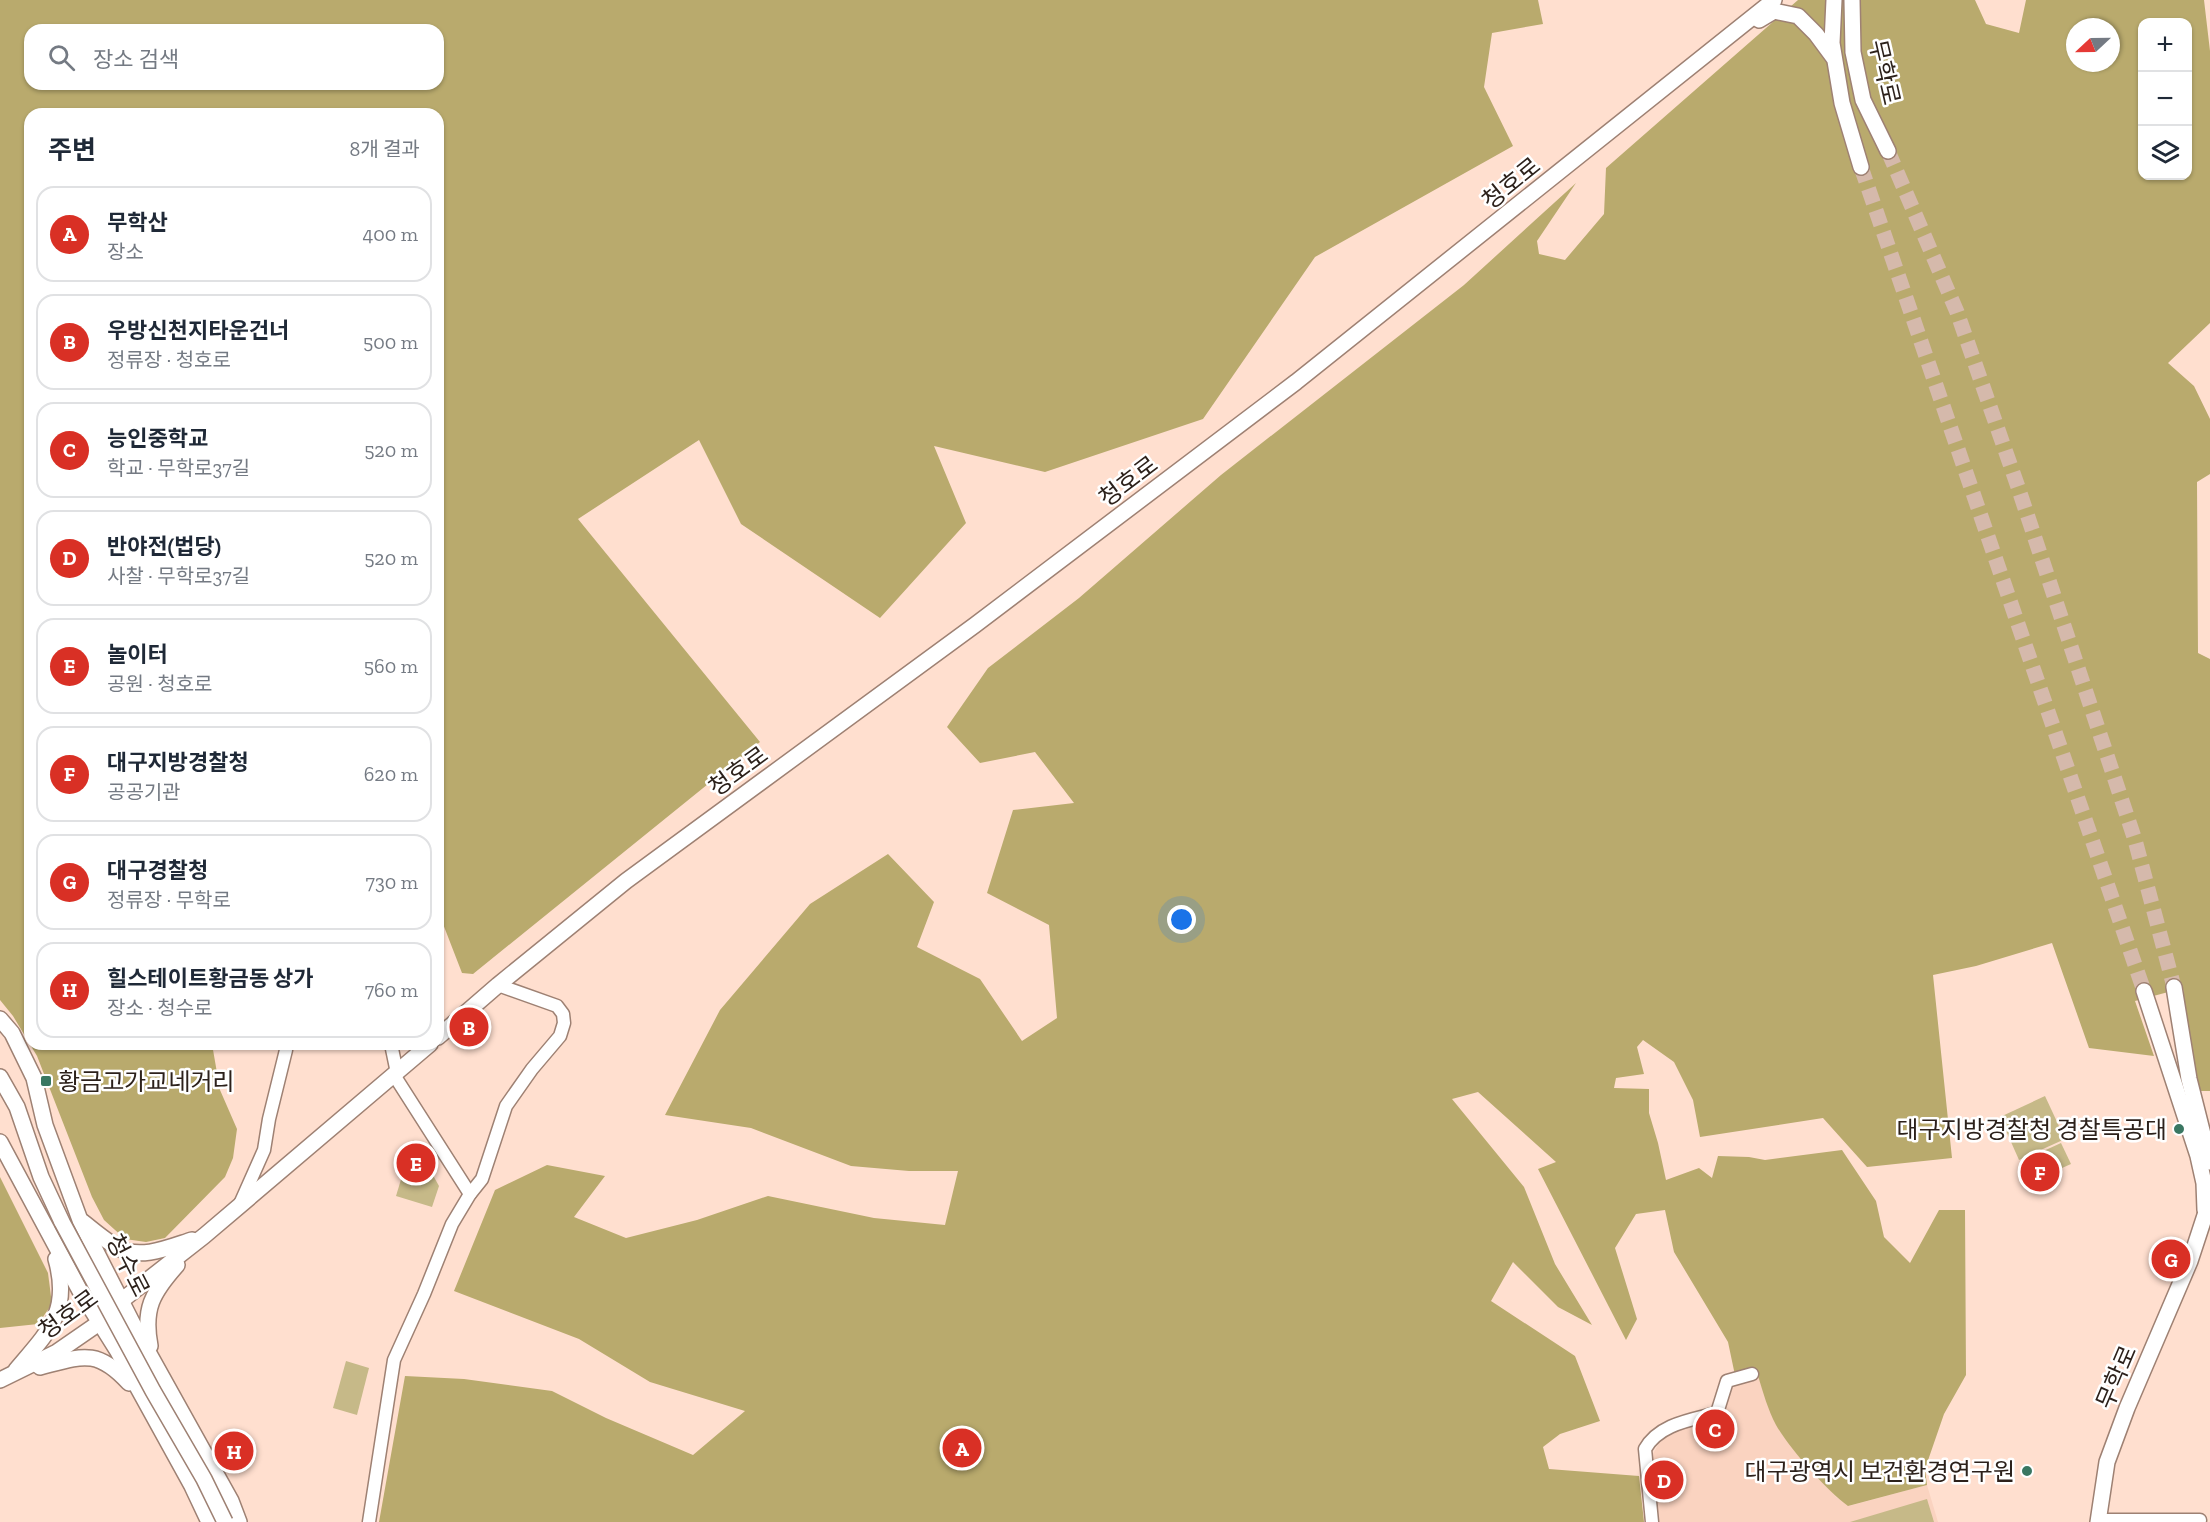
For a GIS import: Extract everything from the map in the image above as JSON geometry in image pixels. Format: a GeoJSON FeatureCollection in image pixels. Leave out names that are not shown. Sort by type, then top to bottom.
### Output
{"type":"FeatureCollection","features":[{"type":"Feature","properties":{"kind":"main road","name":"청호로"},"geometry":{"type":"LineString","coordinates":[[444,1032],[626,881],[966,632],[1296,382],[1774,0]]}},
{"type":"Feature","properties":{"kind":"main road"},"geometry":{"type":"LineString","coordinates":[[1834,0],[1832,43],[1834,58],[1842,103],[1862,167]]}},
{"type":"Feature","properties":{"kind":"main road","name":"무학로"},"geometry":{"type":"LineString","coordinates":[[1852,0],[1853,52],[1863,100],[1888,151]]}},
{"type":"Feature","properties":{"kind":"main road"},"geometry":{"type":"LineString","coordinates":[[1732,35],[1774,12],[1798,16],[1816,34],[1834,58]]}},
{"type":"Feature","properties":{"kind":"main road"},"geometry":{"type":"LineString","coordinates":[[2174,987],[2189,1079],[2210,1162]]}},
{"type":"Feature","properties":{"kind":"main road","name":"무학로"},"geometry":{"type":"LineString","coordinates":[[2098,1521],[2107,1462],[2127,1408],[2192,1255],[2205,1216],[2208,1194],[2198,1156],[2144,992]]}},
{"type":"Feature","properties":{"kind":"main road","name":"청수로"},"geometry":{"type":"LineString","coordinates":[[0,1019],[12,1033],[34,1078],[45,1125],[80,1220],[121,1301],[231,1501],[239,1522]]}},
{"type":"Feature","properties":{"kind":"main road","name":"청호로"},"geometry":{"type":"LineString","coordinates":[[6,1378],[57,1352],[99,1323],[121,1301],[204,1236],[423,1050]]}},
{"type":"Feature","properties":{"kind":"main road","name":"청수로"},"geometry":{"type":"LineString","coordinates":[[0,1077],[17,1107],[41,1178],[62,1222],[153,1391],[204,1479],[225,1522]]}},
{"type":"Feature","properties":{"kind":"main road"},"geometry":{"type":"LineString","coordinates":[[0,1142],[49,1236],[117,1350],[192,1486],[209,1522]]}},
{"type":"Feature","properties":{"kind":"main road"},"geometry":{"type":"LineString","coordinates":[[80,1220],[120,1249],[136,1253],[153,1252],[204,1236]]}},
{"type":"Feature","properties":{"kind":"main road"},"geometry":{"type":"LineString","coordinates":[[6,1378],[51,1328],[60,1308],[62,1279],[49,1236]]}},
{"type":"Feature","properties":{"kind":"main road"},"geometry":{"type":"LineString","coordinates":[[168,1386],[150,1349],[146,1324],[150,1301],[168,1275],[204,1236]]}},
{"type":"Feature","properties":{"kind":"main road","name":"무학로"},"geometry":{"type":"LineString","coordinates":[[2192,1255],[2210,1238]]}},
{"type":"Feature","properties":{"kind":"main road"},"geometry":{"type":"LineString","coordinates":[[65,1262],[74,1272],[87,1272],[96,1262],[97,1252]]}},
{"type":"Feature","properties":{"kind":"main road"},"geometry":{"type":"LineString","coordinates":[[6,1378],[85,1357],[99,1359],[112,1366],[145,1401]]}},
{"type":"Feature","properties":{"kind":"main road"},"geometry":{"type":"LineString","coordinates":[[145,1401],[146,1389],[150,1383],[158,1382],[168,1386]]}},
{"type":"Feature","properties":{"kind":"street"},"geometry":{"type":"LineString","coordinates":[[369,1522],[394,1360],[452,1224],[482,1179],[506,1106],[560,1036],[564,1023],[563,1014],[557,1006],[498,985]]}},
{"type":"Feature","properties":{"kind":"street","name":"청호로"},"geometry":{"type":"LineString","coordinates":[[240,1206],[264,1150],[286,1050]]}},
{"type":"Feature","properties":{"kind":"street"},"geometry":{"type":"LineString","coordinates":[[392,1050],[396,1074],[470,1194]]}},
{"type":"Feature","properties":{"kind":"street"},"geometry":{"type":"LineString","coordinates":[[1652,1522],[1645,1449],[1649,1442],[1674,1424],[1717,1413],[1726,1381],[1752,1374]]}},
{"type":"Feature","properties":{"kind":"street"},"geometry":{"type":"LineString","coordinates":[[2098,1521],[2200,1520]]}},
{"type":"Feature","properties":{"kind":"shaded area"},"geometry":{"type":"Polygon","coordinates":[[[0,0],[1538,0],[1543,24],[1492,33],[1484,87],[1513,146],[1315,257],[1203,419],[1045,472],[934,446],[966,523],[880,618],[741,524],[699,440],[578,519],[760,742],[473,974],[462,973],[444,926],[444,108],[24,108],[24,1034],[0,1000],[0,0]]]}},
{"type":"Feature","properties":{"kind":"shaded area"},"geometry":{"type":"Polygon","coordinates":[[[1798,0],[1975,0],[1986,24],[2019,33],[2026,0],[2204,0],[2210,51],[2210,323],[2168,363],[2194,386],[2210,419],[2210,474],[2197,482],[2198,653],[2210,659],[2210,1091],[2198,1091],[2191,1064],[2183,988],[2135,1001],[2154,1056],[2089,1048],[2052,943],[1976,966],[1933,975],[1952,1158],[1867,1167],[1823,1118],[1700,1137],[1693,1100],[1674,1062],[1643,1040],[1637,1047],[1644,1074],[1616,1078],[1614,1088],[1649,1089],[1649,1113],[1666,1180],[1699,1168],[1712,1178],[1718,1156],[1765,1160],[1842,1150],[1876,1201],[1884,1237],[1910,1263],[1939,1210],[1965,1210],[1966,1375],[1944,1414],[1925,1469],[1927,1485],[1848,1506],[1819,1480],[1790,1446],[1776,1425],[1758,1376],[1736,1380],[1728,1342],[1674,1252],[1665,1210],[1636,1214],[1615,1248],[1637,1319],[1626,1340],[1538,1169],[1556,1162],[1478,1092],[1452,1099],[1524,1187],[1555,1264],[1592,1325],[1558,1307],[1513,1262],[1491,1301],[1575,1356],[1600,1421],[1560,1434],[1543,1447],[1549,1469],[1639,1476],[1644,1522],[379,1522],[405,1376],[464,1379],[552,1391],[606,1418],[693,1455],[745,1411],[650,1382],[579,1339],[454,1291],[495,1190],[547,1165],[605,1176],[574,1217],[626,1238],[697,1220],[768,1196],[874,1218],[945,1225],[958,1171],[909,1171],[851,1166],[751,1128],[665,1115],[720,1010],[810,904],[888,854],[934,902],[917,947],[980,979],[1022,1041],[1057,1018],[1049,925],[987,893],[1013,810],[1074,803],[1035,752],[980,763],[947,727],[988,668],[1079,598],[1221,475],[1464,285],[1576,183],[1537,241],[1539,254],[1565,260],[1604,214],[1606,168],[1798,0]]]}},
{"type":"Feature","properties":{"kind":"shaded area"},"geometry":{"type":"Polygon","coordinates":[[[33,1050],[213,1050],[220,1090],[237,1129],[233,1158],[225,1177],[165,1238],[146,1242],[125,1239],[104,1220],[92,1197],[33,1050]]]}},
{"type":"Feature","properties":{"kind":"shaded area"},"geometry":{"type":"Polygon","coordinates":[[[2045,1096],[2065,1139],[2019,1160],[2000,1117],[2045,1096]]]}},
{"type":"Feature","properties":{"kind":"shaded area"},"geometry":{"type":"Polygon","coordinates":[[[413,1140],[439,1186],[432,1207],[396,1196],[413,1140]]]}},
{"type":"Feature","properties":{"kind":"shaded area"},"geometry":{"type":"Polygon","coordinates":[[[2061,1143],[2071,1164],[2035,1180],[2026,1159],[2061,1143]]]}},
{"type":"Feature","properties":{"kind":"shaded area"},"geometry":{"type":"Polygon","coordinates":[[[0,1177],[48,1273],[52,1304],[38,1324],[0,1328],[0,1177]]]}},
{"type":"Feature","properties":{"kind":"shaded area"},"geometry":{"type":"Polygon","coordinates":[[[346,1361],[369,1368],[357,1415],[333,1408],[346,1361]]]}},
{"type":"Feature","properties":{"kind":"shaded area"},"geometry":{"type":"Polygon","coordinates":[[[1758,1376],[1775,1422],[1784,1437],[1836,1497],[1849,1506],[1927,1485],[1938,1522],[1656,1522],[1650,1459],[1666,1431],[1717,1415],[1733,1383],[1758,1376]]]}},
{"type":"Feature","properties":{"kind":"shaded area"},"geometry":{"type":"Polygon","coordinates":[[[1927,1499],[1934,1522],[1850,1522],[1927,1499]]]}},
{"type":"Feature","properties":{"kind":"tunnel"},"geometry":{"type":"LineString","coordinates":[[1888,151],[1957,312],[2018,487],[2135,840],[2174,987]]}},
{"type":"Feature","properties":{"kind":"tunnel"},"geometry":{"type":"LineString","coordinates":[[1861,167],[2144,991]]}},
{"type":"Feature","properties":{"kind":"place","name":"우방신천지타운건너"},"geometry":{"type":"Point","coordinates":[469,1027]}},
{"type":"Feature","properties":{"kind":"place","name":"황금고가교네거리"},"geometry":{"type":"Point","coordinates":[46,1081]}},
{"type":"Feature","properties":{"kind":"place","name":"대구지방경찰청 경찰특공대"},"geometry":{"type":"Point","coordinates":[2179,1129]}},
{"type":"Feature","properties":{"kind":"place","name":"놀이터"},"geometry":{"type":"Point","coordinates":[416,1163]}},
{"type":"Feature","properties":{"kind":"place","name":"대구지방경찰청"},"geometry":{"type":"Point","coordinates":[2040,1172]}},
{"type":"Feature","properties":{"kind":"place","name":"대구경찰청"},"geometry":{"type":"Point","coordinates":[2171,1259]}},
{"type":"Feature","properties":{"kind":"place","name":"능인중학교"},"geometry":{"type":"Point","coordinates":[1715,1429]}},
{"type":"Feature","properties":{"kind":"place","name":"무학산"},"geometry":{"type":"Point","coordinates":[962,1448]}},
{"type":"Feature","properties":{"kind":"place","name":"힐스테이트황금동 상가"},"geometry":{"type":"Point","coordinates":[234,1451]}},
{"type":"Feature","properties":{"kind":"place","name":"대구광역시 보건환경연구원"},"geometry":{"type":"Point","coordinates":[2027,1471]}},
{"type":"Feature","properties":{"kind":"place","name":"반야전(법당)"},"geometry":{"type":"Point","coordinates":[1664,1480]}}]}
